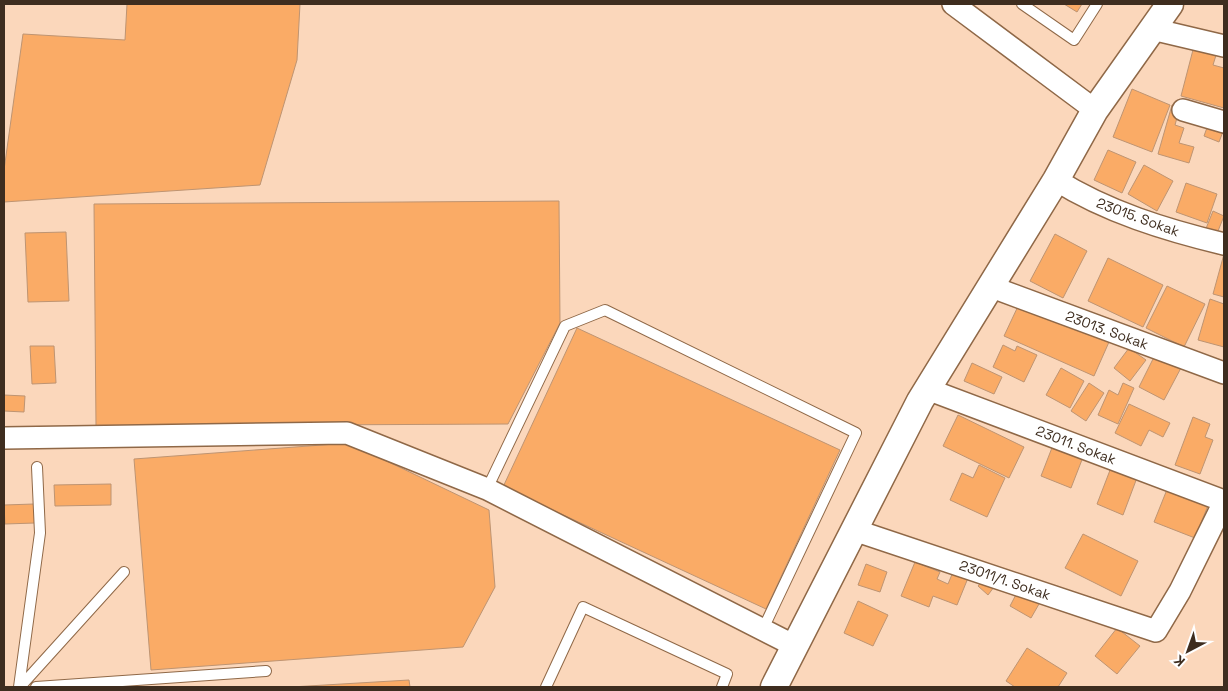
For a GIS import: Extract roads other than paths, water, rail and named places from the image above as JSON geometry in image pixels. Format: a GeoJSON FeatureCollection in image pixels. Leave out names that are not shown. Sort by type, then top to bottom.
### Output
{"type":"FeatureCollection","features":[{"type":"Feature","properties":{"kind":"street"},"geometry":{"type":"LineString","coordinates":[[953,4],[1095,110]]}},
{"type":"Feature","properties":{"kind":"street"},"geometry":{"type":"LineString","coordinates":[[774,687],[927,389],[1056,180],[1095,110],[1170,4]]}},
{"type":"Feature","properties":{"kind":"street"},"geometry":{"type":"LineString","coordinates":[[1152,29],[1224,46]]}},
{"type":"Feature","properties":{"kind":"street"},"geometry":{"type":"LineString","coordinates":[[1183,110],[1224,122]]}},
{"type":"Feature","properties":{"kind":"street","name":"23015. Sokak"},"geometry":{"type":"LineString","coordinates":[[1056,180],[1077,193],[1151,224],[1224,244]]}},
{"type":"Feature","properties":{"kind":"street","name":"23013. Sokak"},"geometry":{"type":"LineString","coordinates":[[989,286],[1224,373]]}},
{"type":"Feature","properties":{"kind":"street","name":"23011. Sokak"},"geometry":{"type":"LineString","coordinates":[[927,389],[1224,502]]}},
{"type":"Feature","properties":{"kind":"street"},"geometry":{"type":"LineString","coordinates":[[4,438],[347,433],[487,489],[795,646]]}},
{"type":"Feature","properties":{"kind":"street","name":"23011/1. Sokak"},"geometry":{"type":"LineString","coordinates":[[854,530],[1156,631],[1180,591],[1224,502]]}},
{"type":"Feature","properties":{"kind":"lane"},"geometry":{"type":"LineString","coordinates":[[1022,4],[1074,40],[1097,4]]}},
{"type":"Feature","properties":{"kind":"lane"},"geometry":{"type":"LineString","coordinates":[[487,489],[566,326],[605,310],[856,432],[763,629]]}},
{"type":"Feature","properties":{"kind":"lane"},"geometry":{"type":"LineString","coordinates":[[20,687],[40,533],[37,467]]}},
{"type":"Feature","properties":{"kind":"lane"},"geometry":{"type":"LineString","coordinates":[[20,687],[124,572]]}},
{"type":"Feature","properties":{"kind":"lane"},"geometry":{"type":"LineString","coordinates":[[546,687],[583,607],[727,674],[722,687]]}},
{"type":"Feature","properties":{"kind":"lane"},"geometry":{"type":"LineString","coordinates":[[36,687],[266,671]]}}]}
